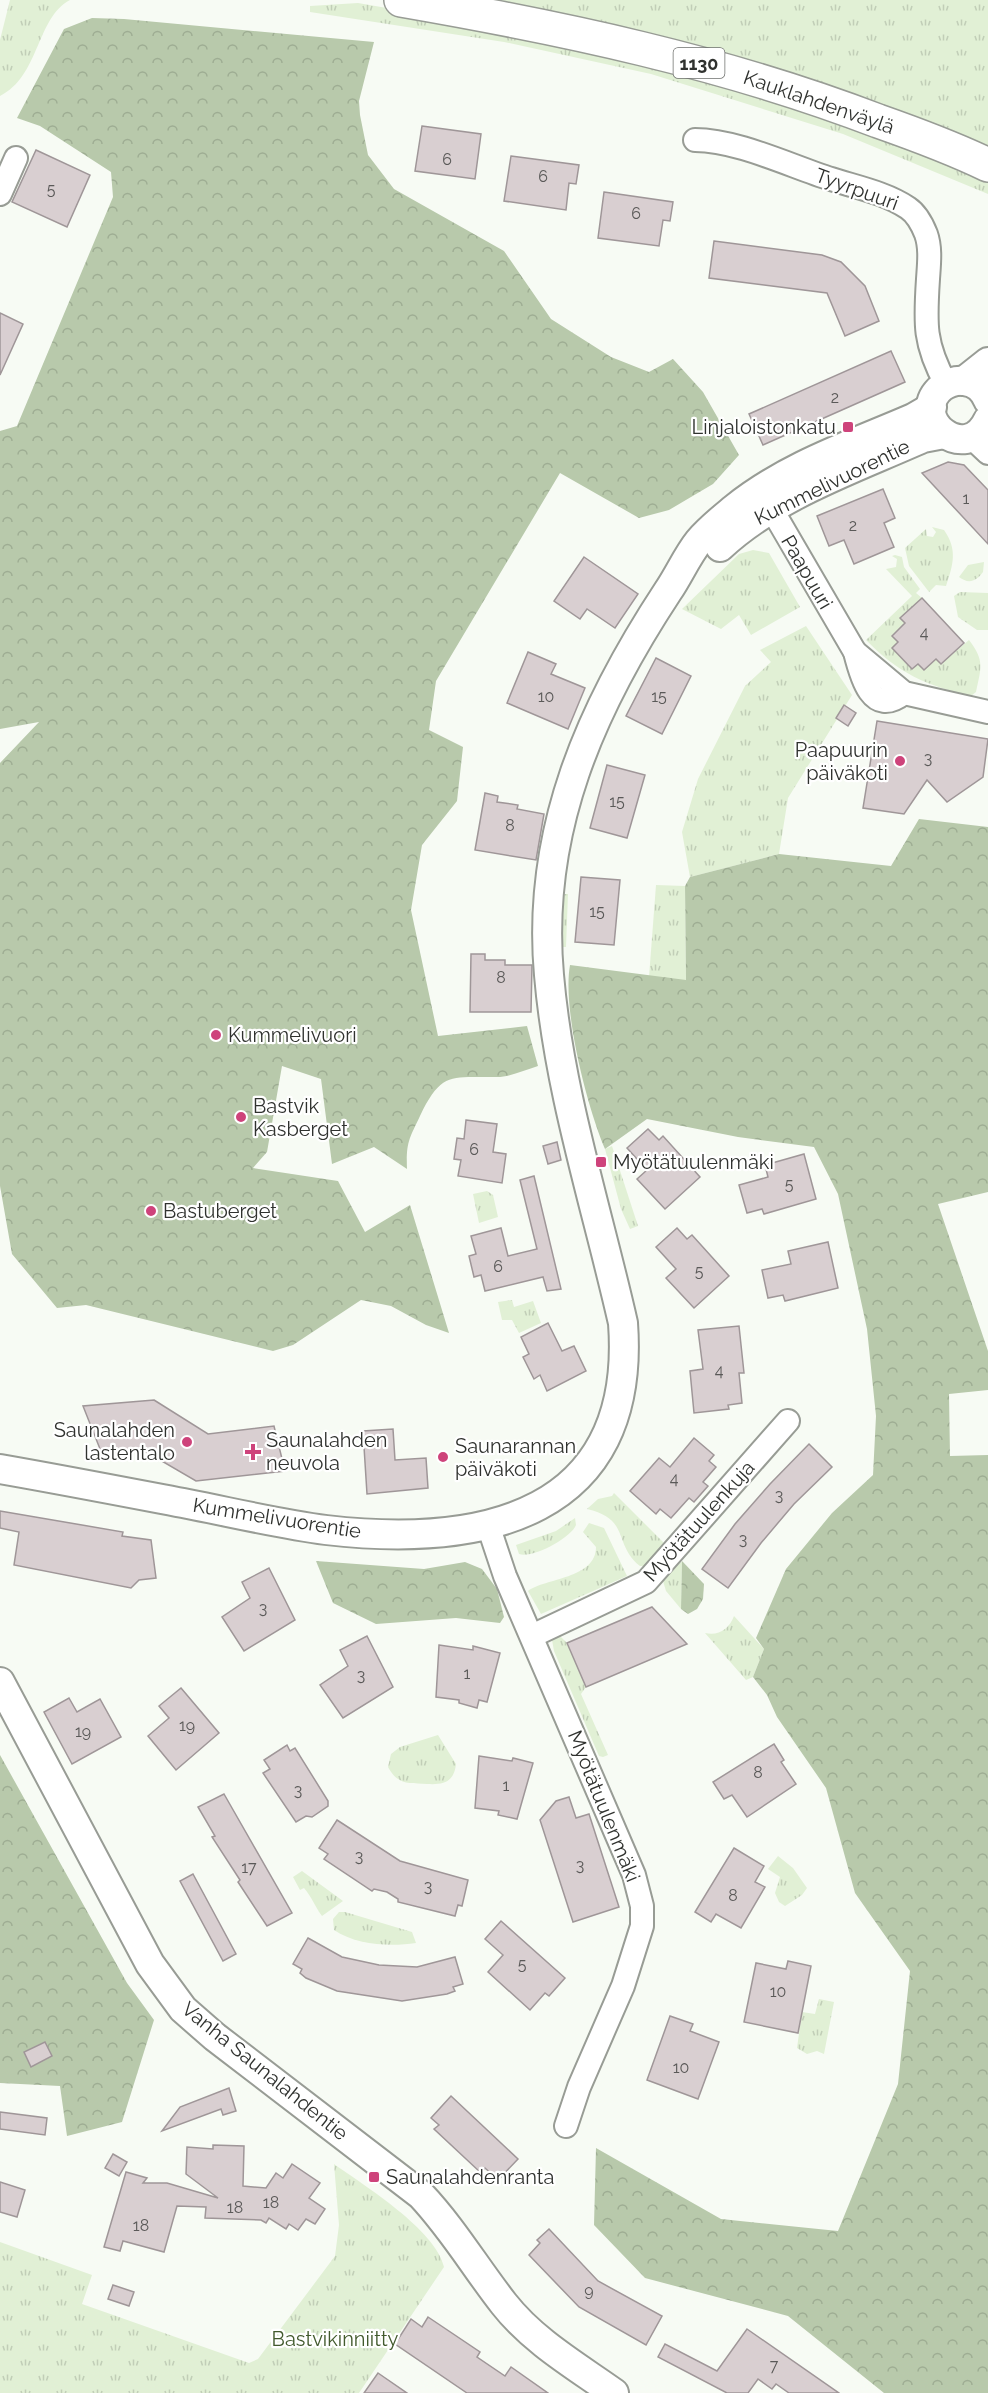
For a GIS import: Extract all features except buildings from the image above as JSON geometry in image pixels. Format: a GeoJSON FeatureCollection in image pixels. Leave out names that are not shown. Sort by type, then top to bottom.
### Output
{"type":"FeatureCollection","features":[{"type":"Feature","properties":{"kind":"main road","name":"Kauklahdenväylä"},"geometry":{"type":"LineString","coordinates":[[401,0],[523,21],[655,51],[823,100],[988,165]]}},
{"type":"Feature","properties":{"kind":"street","name":"Tyyrpuuri"},"geometry":{"type":"LineString","coordinates":[[695,140],[712,140],[882,195],[911,209],[921,221],[927,236],[930,255],[926,332],[929,350],[972,412]]}},
{"type":"Feature","properties":{"kind":"street"},"geometry":{"type":"LineString","coordinates":[[0,194],[16,158]]}},
{"type":"Feature","properties":{"kind":"street","name":"Kummelivuorentie"},"geometry":{"type":"LineString","coordinates":[[0,1469],[327,1530],[418,1534],[488,1525],[536,1508],[578,1478],[605,1441],[615,1422],[626,1362],[623,1323],[556,1041],[548,973],[548,920],[555,849],[564,806],[582,750],[608,690],[635,640],[699,541],[738,505],[766,499],[922,438],[972,412],[988,362]]}},
{"type":"Feature","properties":{"kind":"street","name":"Paapuuri"},"geometry":{"type":"LineString","coordinates":[[766,499],[855,652],[904,693],[988,711]]}},
{"type":"Feature","properties":{"kind":"street","name":"Myötätuulenkuja"},"geometry":{"type":"LineString","coordinates":[[532,1636],[646,1582],[788,1421]]}},
{"type":"Feature","properties":{"kind":"street","name":"Myötätuulenmäki"},"geometry":{"type":"LineString","coordinates":[[488,1525],[505,1575],[634,1875],[642,1906],[642,1926],[623,1986],[579,2087],[566,2126]]}},
{"type":"Feature","properties":{"kind":"street","name":"Vanha Saunalahdentie"},"geometry":{"type":"LineString","coordinates":[[0,1682],[150,1964],[183,2009],[215,2037],[421,2195],[448,2224],[504,2304],[526,2327],[614,2393]]}},
{"type":"Feature","properties":{"kind":"green space"},"geometry":{"type":"Polygon","coordinates":[[[10,0],[70,0],[59,8],[50,20],[23,75],[13,87],[0,96],[0,40],[10,0]]]}},
{"type":"Feature","properties":{"kind":"green space"},"geometry":{"type":"Polygon","coordinates":[[[475,0],[988,0],[988,151],[475,0]]]}},
{"type":"Feature","properties":{"kind":"green space"},"geometry":{"type":"Polygon","coordinates":[[[358,3],[485,25],[756,91],[988,178],[988,194],[843,134],[651,74],[504,42],[310,12],[310,6],[358,3]]]}},
{"type":"Feature","properties":{"kind":"green space"},"geometry":{"type":"Polygon","coordinates":[[[92,18],[374,42],[359,101],[360,115],[368,155],[394,189],[504,251],[551,319],[611,357],[649,372],[673,359],[703,392],[739,455],[713,484],[669,510],[639,518],[560,473],[436,681],[429,730],[463,747],[457,801],[422,845],[411,910],[438,1036],[527,1026],[538,1066],[507,1076],[459,1078],[442,1084],[428,1101],[411,1136],[407,1153],[407,1169],[374,1147],[332,1164],[321,1079],[282,1066],[267,1152],[253,1168],[338,1181],[365,1232],[410,1205],[449,1333],[426,1325],[391,1306],[361,1300],[293,1345],[273,1351],[86,1305],[57,1308],[12,1254],[0,1186],[0,763],[39,722],[0,729],[0,431],[17,426],[113,197],[111,172],[40,126],[17,118],[64,29],[92,18]]]}},
{"type":"Feature","properties":{"kind":"green space"},"geometry":{"type":"Polygon","coordinates":[[[932,527],[944,530],[951,544],[953,558],[946,586],[936,585],[929,592],[909,566],[905,548],[926,529],[927,536],[933,537],[936,532],[932,527]]]}},
{"type":"Feature","properties":{"kind":"green space"},"geometry":{"type":"Polygon","coordinates":[[[753,550],[769,553],[800,607],[751,635],[739,615],[721,629],[682,609],[739,554],[753,550]]]}},
{"type":"Feature","properties":{"kind":"green space"},"geometry":{"type":"Polygon","coordinates":[[[892,556],[902,557],[904,567],[920,589],[916,593],[922,598],[900,618],[905,623],[892,635],[898,642],[892,648],[912,669],[918,664],[924,670],[936,659],[941,664],[969,640],[980,659],[976,692],[971,696],[914,677],[890,662],[866,640],[912,596],[886,569],[896,567],[897,559],[892,556]]]}},
{"type":"Feature","properties":{"kind":"green space"},"geometry":{"type":"Polygon","coordinates":[[[984,562],[983,572],[975,580],[966,581],[959,577],[968,565],[984,562]]]}},
{"type":"Feature","properties":{"kind":"green space"},"geometry":{"type":"Polygon","coordinates":[[[960,592],[988,593],[988,630],[977,630],[958,617],[954,596],[960,592]]]}},
{"type":"Feature","properties":{"kind":"green space"},"geometry":{"type":"Polygon","coordinates":[[[806,626],[852,695],[788,798],[779,854],[690,877],[682,832],[698,779],[745,686],[771,662],[760,650],[806,626]]]}},
{"type":"Feature","properties":{"kind":"green space"},"geometry":{"type":"Polygon","coordinates":[[[919,819],[988,827],[988,1192],[938,1204],[988,1351],[988,1390],[949,1394],[950,1456],[988,1455],[988,2393],[884,2393],[788,2316],[645,2278],[594,2225],[596,2148],[721,2219],[838,2231],[898,2084],[910,1971],[855,1893],[826,1788],[777,1717],[767,1695],[753,1677],[764,1649],[756,1638],[786,1569],[832,1513],[873,1475],[876,1416],[867,1329],[838,1194],[814,1147],[738,1137],[647,1119],[605,1149],[591,1109],[578,1058],[568,984],[570,965],[686,980],[685,886],[690,877],[779,854],[891,866],[919,819]]]}},
{"type":"Feature","properties":{"kind":"green space"},"geometry":{"type":"Polygon","coordinates":[[[656,885],[685,886],[686,981],[649,977],[656,885]]]}},
{"type":"Feature","properties":{"kind":"green space"},"geometry":{"type":"Polygon","coordinates":[[[560,894],[568,894],[566,947],[558,947],[560,894]]]}},
{"type":"Feature","properties":{"kind":"green space"},"geometry":{"type":"Polygon","coordinates":[[[612,1146],[638,1226],[630,1229],[621,1209],[605,1149],[612,1146]]]}},
{"type":"Feature","properties":{"kind":"green space"},"geometry":{"type":"Polygon","coordinates":[[[487,1191],[493,1195],[498,1217],[479,1223],[473,1194],[487,1191]]]}},
{"type":"Feature","properties":{"kind":"green space"},"geometry":{"type":"Polygon","coordinates":[[[512,1300],[514,1307],[533,1301],[541,1323],[519,1333],[512,1320],[502,1320],[498,1302],[512,1300]]]}},
{"type":"Feature","properties":{"kind":"green space"},"geometry":{"type":"Polygon","coordinates":[[[614,1493],[665,1544],[644,1566],[640,1566],[632,1558],[620,1533],[610,1519],[601,1513],[587,1509],[598,1499],[612,1496],[614,1493]]]}},
{"type":"Feature","properties":{"kind":"green space"},"geometry":{"type":"Polygon","coordinates":[[[575,1518],[576,1525],[567,1536],[533,1553],[519,1554],[516,1545],[556,1531],[575,1518]]]}},
{"type":"Feature","properties":{"kind":"green space"},"geometry":{"type":"Polygon","coordinates":[[[589,1523],[604,1528],[627,1576],[541,1614],[528,1591],[579,1572],[588,1566],[594,1558],[596,1547],[583,1532],[589,1523]]]}},
{"type":"Feature","properties":{"kind":"green space"},"geometry":{"type":"Polygon","coordinates":[[[316,1561],[424,1569],[465,1562],[482,1569],[497,1589],[504,1617],[500,1623],[456,1618],[376,1624],[333,1603],[316,1561]]]}},
{"type":"Feature","properties":{"kind":"green space"},"geometry":{"type":"Polygon","coordinates":[[[682,1561],[681,1609],[666,1591],[663,1581],[682,1561]]]}},
{"type":"Feature","properties":{"kind":"green space"},"geometry":{"type":"Polygon","coordinates":[[[682,1561],[704,1584],[703,1599],[697,1609],[688,1614],[681,1609],[682,1561]]]}},
{"type":"Feature","properties":{"kind":"green space"},"geometry":{"type":"Polygon","coordinates":[[[734,1616],[764,1649],[753,1677],[746,1680],[705,1633],[723,1630],[734,1616]]]}},
{"type":"Feature","properties":{"kind":"green space"},"geometry":{"type":"Polygon","coordinates":[[[558,1634],[567,1643],[586,1687],[581,1694],[608,1755],[603,1757],[599,1756],[554,1651],[552,1640],[558,1634]]]}},
{"type":"Feature","properties":{"kind":"green space"},"geometry":{"type":"Polygon","coordinates":[[[438,1735],[456,1764],[450,1779],[438,1784],[404,1782],[392,1773],[388,1767],[391,1754],[400,1747],[438,1735]]]}},
{"type":"Feature","properties":{"kind":"green space"},"geometry":{"type":"Polygon","coordinates":[[[0,1755],[127,1983],[154,2020],[122,2122],[67,2136],[60,2086],[0,2083],[0,1755]]]}},
{"type":"Feature","properties":{"kind":"green space"},"geometry":{"type":"Polygon","coordinates":[[[778,1856],[793,1868],[807,1888],[802,1895],[785,1906],[779,1902],[775,1893],[780,1877],[768,1869],[778,1856]]]}},
{"type":"Feature","properties":{"kind":"green space"},"geometry":{"type":"Polygon","coordinates":[[[302,1871],[343,1901],[322,1916],[307,1891],[304,1888],[300,1890],[293,1877],[302,1871]]]}},
{"type":"Feature","properties":{"kind":"green space"},"geometry":{"type":"Polygon","coordinates":[[[339,1912],[412,1932],[416,1943],[384,1945],[352,1939],[334,1930],[333,1919],[339,1912]]]}},
{"type":"Feature","properties":{"kind":"green space"},"geometry":{"type":"Polygon","coordinates":[[[819,1999],[834,2002],[824,2054],[817,2051],[807,2054],[797,2048],[802,2012],[815,2014],[819,1999]]]}},
{"type":"Feature","properties":{"kind":"green space","name":"Bastvikinniitty"},"geometry":{"type":"Polygon","coordinates":[[[334,2164],[414,2224],[428,2238],[444,2267],[359,2393],[0,2393],[0,2242],[92,2275],[82,2304],[249,2363],[258,2359],[335,2256],[339,2225],[334,2164]]]}},
{"type":"Feature","properties":{"kind":"place","name":"Linjaloistonkatu"},"geometry":{"type":"Point","coordinates":[848,427]}},
{"type":"Feature","properties":{"kind":"place","name":"Paapuurin päiväkoti"},"geometry":{"type":"Point","coordinates":[900,761]}},
{"type":"Feature","properties":{"kind":"place","name":"Kummelivuori"},"geometry":{"type":"Point","coordinates":[216,1035]}},
{"type":"Feature","properties":{"kind":"place","name":"Bastvik Kasberget"},"geometry":{"type":"Point","coordinates":[241,1117]}},
{"type":"Feature","properties":{"kind":"place","name":"Myötätuulenmäki"},"geometry":{"type":"Point","coordinates":[601,1162]}},
{"type":"Feature","properties":{"kind":"place","name":"Bastuberget"},"geometry":{"type":"Point","coordinates":[151,1211]}},
{"type":"Feature","properties":{"kind":"place","name":"Saunalahden lastentalo"},"geometry":{"type":"Point","coordinates":[187,1442]}},
{"type":"Feature","properties":{"kind":"place","name":"Saunalahden neuvola"},"geometry":{"type":"Point","coordinates":[253,1452]}},
{"type":"Feature","properties":{"kind":"place","name":"Saunarannan päiväkoti"},"geometry":{"type":"Point","coordinates":[443,1457]}},
{"type":"Feature","properties":{"kind":"place","name":"Saunalahdenranta"},"geometry":{"type":"Point","coordinates":[374,2177]}}]}
